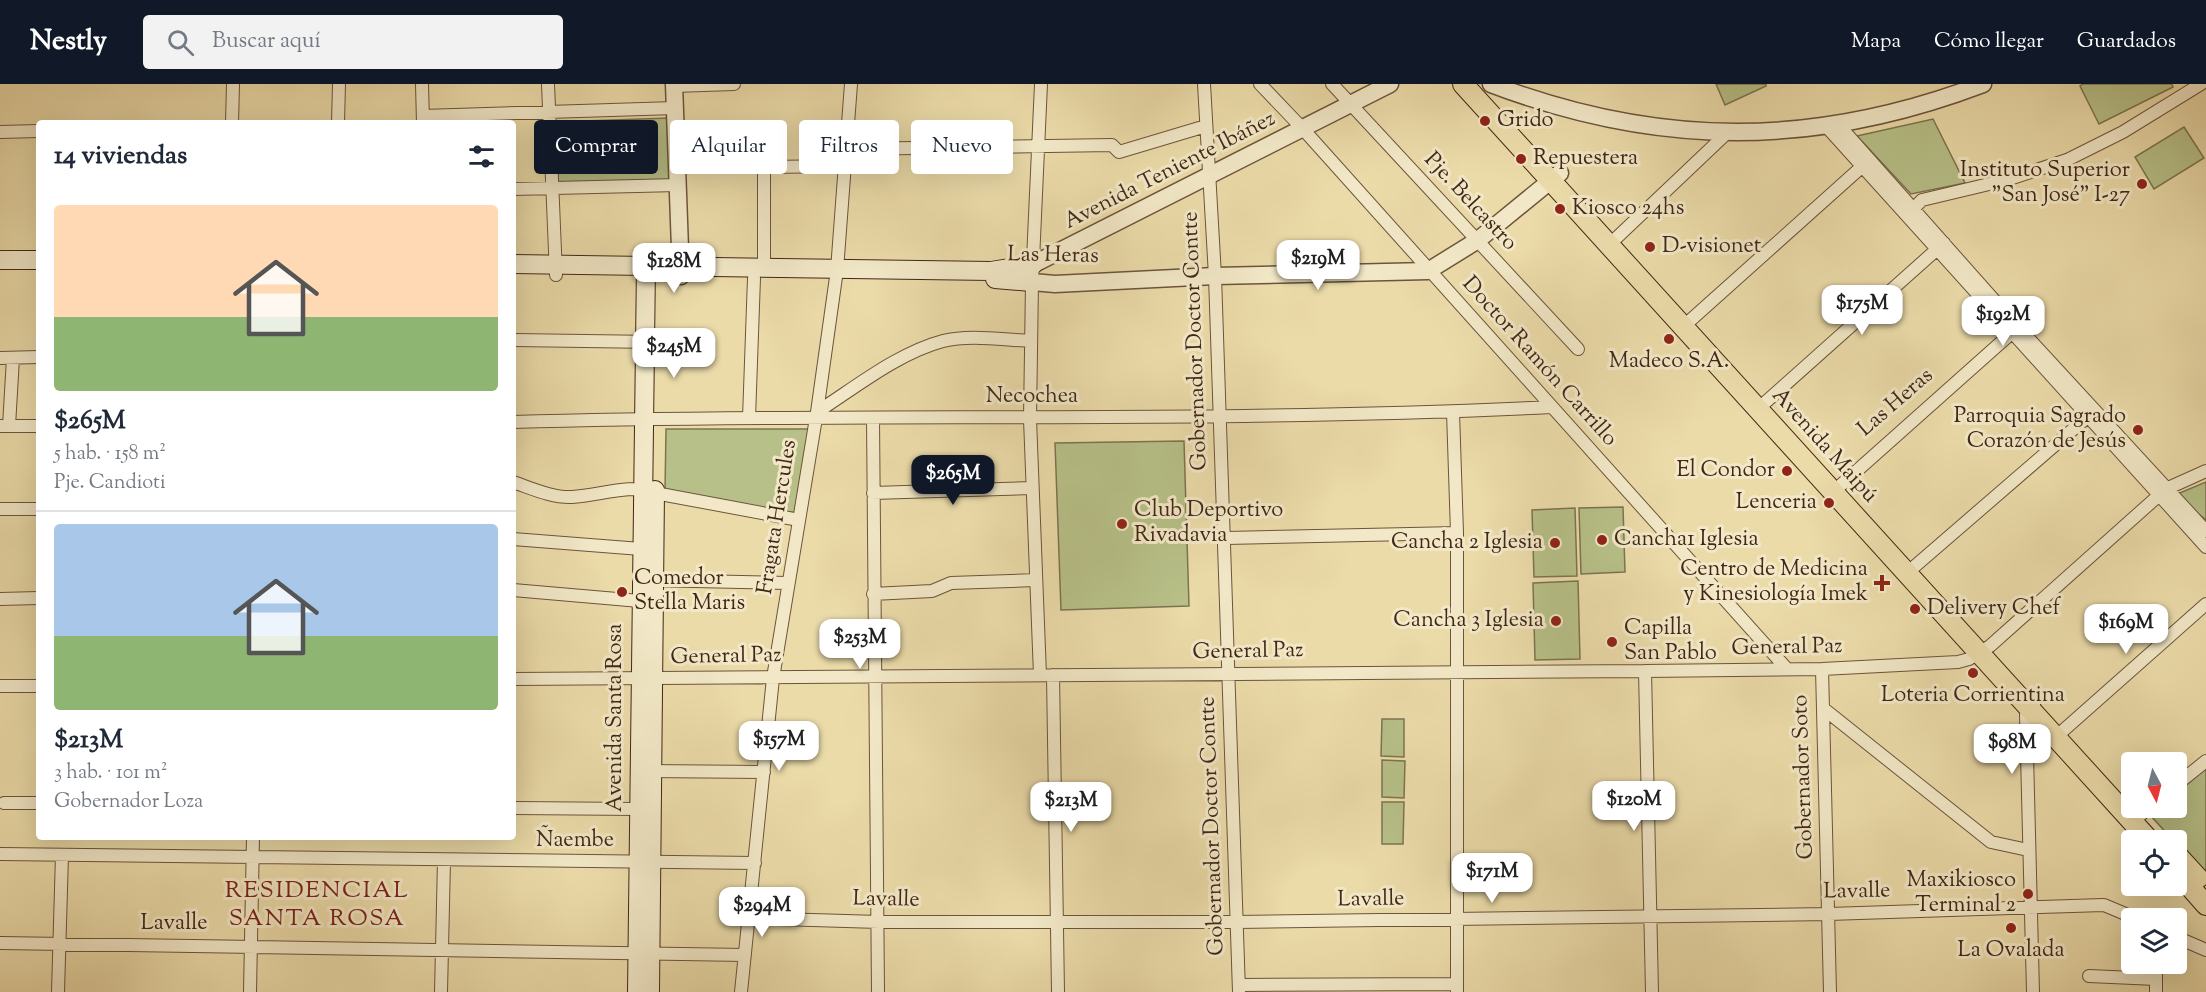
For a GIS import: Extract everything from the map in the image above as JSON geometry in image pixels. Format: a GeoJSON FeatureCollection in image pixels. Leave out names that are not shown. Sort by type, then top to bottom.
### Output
{"type":"FeatureCollection","features":[{"type":"Feature","properties":{"kind":"main road","name":"Avenida Maipú"},"geometry":{"type":"LineString","coordinates":[[1463,84],[1556,177]]}},
{"type":"Feature","properties":{"kind":"main road","name":"Avenida Maipú"},"geometry":{"type":"LineString","coordinates":[[1475,84],[1613,241],[1837,488],[2033,703],[2121,794]]}},
{"type":"Feature","properties":{"kind":"main road"},"geometry":{"type":"LineString","coordinates":[[0,260],[36,260]]}},
{"type":"Feature","properties":{"kind":"main road","name":"Las Heras"},"geometry":{"type":"LineString","coordinates":[[516,264],[556,270]]}},
{"type":"Feature","properties":{"kind":"main road"},"geometry":{"type":"LineString","coordinates":[[0,269],[36,269]]}},
{"type":"Feature","properties":{"kind":"main road","name":"Las Heras"},"geometry":{"type":"LineString","coordinates":[[516,275],[556,270],[681,270],[972,279],[1033,273]]}},
{"type":"Feature","properties":{"kind":"main road","name":"Avenida Santa Rosa"},"geometry":{"type":"LineString","coordinates":[[650,992],[645,953],[647,580],[652,270]]}},
{"type":"Feature","properties":{"kind":"main road","name":"Avenida Santa Rosa"},"geometry":{"type":"LineString","coordinates":[[646,679],[640,601],[647,580],[641,549],[648,491]]}},
{"type":"Feature","properties":{"kind":"main road","name":"Avenida Santa Rosa"},"geometry":{"type":"LineString","coordinates":[[646,771],[639,809],[646,862]]}},
{"type":"Feature","properties":{"kind":"main road","name":"Avenida Maipú"},"geometry":{"type":"LineString","coordinates":[[2144,818],[2155,830]]}},
{"type":"Feature","properties":{"kind":"main road"},"geometry":{"type":"LineString","coordinates":[[2187,866],[2206,886]]}},
{"type":"Feature","properties":{"kind":"main road"},"geometry":{"type":"LineString","coordinates":[[2187,883],[2206,905]]}},
{"type":"Feature","properties":{"kind":"main road","name":"Avenida Santa Rosa"},"geometry":{"type":"LineString","coordinates":[[636,992],[645,953]]}},
{"type":"Feature","properties":{"kind":"street"},"geometry":{"type":"LineString","coordinates":[[232,120],[233,84]]}},
{"type":"Feature","properties":{"kind":"street"},"geometry":{"type":"LineString","coordinates":[[338,120],[339,84]]}},
{"type":"Feature","properties":{"kind":"street"},"geometry":{"type":"LineString","coordinates":[[422,84],[423,120],[549,112],[675,108]]}},
{"type":"Feature","properties":{"kind":"street"},"geometry":{"type":"LineString","coordinates":[[548,84],[556,270]]}},
{"type":"Feature","properties":{"kind":"street"},"geometry":{"type":"LineString","coordinates":[[681,270],[674,85],[734,84]]}},
{"type":"Feature","properties":{"kind":"street","name":"Fragata Hercules"},"geometry":{"type":"LineString","coordinates":[[848,120],[850,84]]}},
{"type":"Feature","properties":{"kind":"street"},"geometry":{"type":"LineString","coordinates":[[1041,84],[1030,419],[1036,580],[1047,675],[1058,924],[1058,992]]}},
{"type":"Feature","properties":{"kind":"street","name":"Gobernador Doctor Contte"},"geometry":{"type":"LineString","coordinates":[[1204,84],[1226,538],[1239,988]]}},
{"type":"Feature","properties":{"kind":"street","name":"Doctor Ramón Carrillo"},"geometry":{"type":"LineString","coordinates":[[1260,84],[1303,129],[1787,669]]}},
{"type":"Feature","properties":{"kind":"street","name":"Pje. Belcastro"},"geometry":{"type":"LineString","coordinates":[[1332,84],[1578,349]]}},
{"type":"Feature","properties":{"kind":"street","name":"Avenida Teniente Ibáñez"},"geometry":{"type":"LineString","coordinates":[[1033,273],[1210,175],[1390,84]]}},
{"type":"Feature","properties":{"kind":"street"},"geometry":{"type":"LineString","coordinates":[[1491,84],[1537,101],[1601,119],[1642,126],[1727,133],[1831,124],[1899,112],[1983,84]]}},
{"type":"Feature","properties":{"kind":"street"},"geometry":{"type":"LineString","coordinates":[[1910,212],[1922,200],[2006,180],[2067,160],[2123,132],[2201,84]]}},
{"type":"Feature","properties":{"kind":"street"},"geometry":{"type":"LineString","coordinates":[[1831,124],[2163,493],[2206,547]]}},
{"type":"Feature","properties":{"kind":"street"},"geometry":{"type":"LineString","coordinates":[[899,148],[1038,144],[1112,145],[1119,152],[1206,126]]}},
{"type":"Feature","properties":{"kind":"street"},"geometry":{"type":"LineString","coordinates":[[0,132],[36,131]]}},
{"type":"Feature","properties":{"kind":"street"},"geometry":{"type":"LineString","coordinates":[[1613,241],[1727,133]]}},
{"type":"Feature","properties":{"kind":"street"},"geometry":{"type":"LineString","coordinates":[[1688,322],[1865,163]]}},
{"type":"Feature","properties":{"kind":"street"},"geometry":{"type":"LineString","coordinates":[[749,418],[764,167],[799,167]]}},
{"type":"Feature","properties":{"kind":"street","name":"Fragata Hercules"},"geometry":{"type":"LineString","coordinates":[[741,992],[772,678],[816,415],[836,274],[844,174]]}},
{"type":"Feature","properties":{"kind":"street"},"geometry":{"type":"LineString","coordinates":[[1428,271],[1478,240],[1556,177]]}},
{"type":"Feature","properties":{"kind":"street"},"geometry":{"type":"LineString","coordinates":[[516,189],[678,185]]}},
{"type":"Feature","properties":{"kind":"street"},"geometry":{"type":"LineString","coordinates":[[1763,405],[1941,246]]}},
{"type":"Feature","properties":{"kind":"street","name":"Las Heras"},"geometry":{"type":"LineString","coordinates":[[1033,273],[1055,284],[1215,276],[1428,271]]}},
{"type":"Feature","properties":{"kind":"street","name":"Las Heras"},"geometry":{"type":"LineString","coordinates":[[1837,488],[2015,330]]}},
{"type":"Feature","properties":{"kind":"street"},"geometry":{"type":"LineString","coordinates":[[816,415],[906,356],[943,341],[962,339],[1031,341]]}},
{"type":"Feature","properties":{"kind":"street"},"geometry":{"type":"LineString","coordinates":[[516,340],[651,342]]}},
{"type":"Feature","properties":{"kind":"street"},"geometry":{"type":"LineString","coordinates":[[0,358],[36,357]]}},
{"type":"Feature","properties":{"kind":"street"},"geometry":{"type":"LineString","coordinates":[[13,358],[4,426],[36,426]]}},
{"type":"Feature","properties":{"kind":"street","name":"Necochea"},"geometry":{"type":"LineString","coordinates":[[516,422],[816,415],[873,418],[1030,419],[1220,417],[1453,412],[1551,407]]}},
{"type":"Feature","properties":{"kind":"street"},"geometry":{"type":"LineString","coordinates":[[1239,988],[1457,988],[1457,671],[1453,412]]}},
{"type":"Feature","properties":{"kind":"street"},"geometry":{"type":"LineString","coordinates":[[1911,569],[2092,413]]}},
{"type":"Feature","properties":{"kind":"street"},"geometry":{"type":"LineString","coordinates":[[873,418],[878,992]]}},
{"type":"Feature","properties":{"kind":"street"},"geometry":{"type":"LineString","coordinates":[[1985,650],[2163,493],[2206,471]]}},
{"type":"Feature","properties":{"kind":"street"},"geometry":{"type":"LineString","coordinates":[[516,483],[556,496],[571,497],[648,491],[799,520]]}},
{"type":"Feature","properties":{"kind":"street"},"geometry":{"type":"LineString","coordinates":[[873,493],[1032,488]]}},
{"type":"Feature","properties":{"kind":"street"},"geometry":{"type":"LineString","coordinates":[[2163,493],[2206,531]]}},
{"type":"Feature","properties":{"kind":"street"},"geometry":{"type":"LineString","coordinates":[[0,509],[36,509]]}},
{"type":"Feature","properties":{"kind":"street"},"geometry":{"type":"LineString","coordinates":[[1226,538],[1456,533]]}},
{"type":"Feature","properties":{"kind":"street"},"geometry":{"type":"LineString","coordinates":[[516,539],[641,549]]}},
{"type":"Feature","properties":{"kind":"street"},"geometry":{"type":"LineString","coordinates":[[647,580],[788,583]]}},
{"type":"Feature","properties":{"kind":"street"},"geometry":{"type":"LineString","coordinates":[[873,594],[932,591],[951,583],[1036,580]]}},
{"type":"Feature","properties":{"kind":"street"},"geometry":{"type":"LineString","coordinates":[[516,590],[640,601]]}},
{"type":"Feature","properties":{"kind":"street"},"geometry":{"type":"LineString","coordinates":[[0,599],[36,598]]}},
{"type":"Feature","properties":{"kind":"street"},"geometry":{"type":"LineString","coordinates":[[2061,733],[2206,604]]}},
{"type":"Feature","properties":{"kind":"street","name":"General Paz"},"geometry":{"type":"LineString","coordinates":[[516,679],[1822,669],[1958,662],[1985,650]]}},
{"type":"Feature","properties":{"kind":"street","name":"Gobernador Soto"},"geometry":{"type":"LineString","coordinates":[[1822,669],[1830,992]]}},
{"type":"Feature","properties":{"kind":"street"},"geometry":{"type":"LineString","coordinates":[[1645,671],[1652,992]]}},
{"type":"Feature","properties":{"kind":"street"},"geometry":{"type":"LineString","coordinates":[[0,687],[36,686]]}},
{"type":"Feature","properties":{"kind":"street"},"geometry":{"type":"LineString","coordinates":[[2033,703],[2026,715],[2033,992]]}},
{"type":"Feature","properties":{"kind":"street"},"geometry":{"type":"LineString","coordinates":[[1824,709],[1990,842],[2028,850]]}},
{"type":"Feature","properties":{"kind":"street"},"geometry":{"type":"LineString","coordinates":[[2187,776],[2206,760]]}},
{"type":"Feature","properties":{"kind":"street"},"geometry":{"type":"LineString","coordinates":[[646,771],[764,772]]}},
{"type":"Feature","properties":{"kind":"street"},"geometry":{"type":"LineString","coordinates":[[4,803],[36,803]]}},
{"type":"Feature","properties":{"kind":"street"},"geometry":{"type":"LineString","coordinates":[[516,808],[639,809]]}},
{"type":"Feature","properties":{"kind":"street"},"geometry":{"type":"LineString","coordinates":[[250,992],[254,840]]}},
{"type":"Feature","properties":{"kind":"street","name":"Ñaembe"},"geometry":{"type":"LineString","coordinates":[[0,854],[754,863]]}},
{"type":"Feature","properties":{"kind":"street"},"geometry":{"type":"LineString","coordinates":[[58,992],[62,855]]}},
{"type":"Feature","properties":{"kind":"street"},"geometry":{"type":"LineString","coordinates":[[441,992],[444,861]]}},
{"type":"Feature","properties":{"kind":"street","name":"Lavalle"},"geometry":{"type":"LineString","coordinates":[[749,918],[1058,924],[1829,914],[2104,905],[2121,912]]}},
{"type":"Feature","properties":{"kind":"street"},"geometry":{"type":"LineString","coordinates":[[2187,942],[2206,950]]}},
{"type":"Feature","properties":{"kind":"street","name":"Lavalle"},"geometry":{"type":"LineString","coordinates":[[0,943],[744,955]]}},
{"type":"Feature","properties":{"kind":"street"},"geometry":{"type":"LineString","coordinates":[[2089,976],[2156,986]]}},
{"type":"Feature","properties":{"kind":"green space"},"geometry":{"type":"Polygon","coordinates":[[[1716,84],[1766,84],[1766,86],[1725,105],[1716,84]]]}},
{"type":"Feature","properties":{"kind":"green space"},"geometry":{"type":"Polygon","coordinates":[[[2083,84],[2172,84],[2173,87],[2099,124],[2080,86],[2083,84]]]}},
{"type":"Feature","properties":{"kind":"green space"},"geometry":{"type":"Polygon","coordinates":[[[670,118],[671,181],[554,185],[554,174],[658,174],[658,120],[612,120],[670,118]]]}},
{"type":"Feature","properties":{"kind":"green space"},"geometry":{"type":"Polygon","coordinates":[[[1933,119],[1965,183],[1911,194],[1857,136],[1933,119]]]}},
{"type":"Feature","properties":{"kind":"green space"},"geometry":{"type":"Polygon","coordinates":[[[2184,127],[2204,158],[2154,189],[2135,157],[2184,127]]]}},
{"type":"Feature","properties":{"kind":"green space"},"geometry":{"type":"Polygon","coordinates":[[[666,429],[810,429],[796,513],[665,492],[666,429]]]}},
{"type":"Feature","properties":{"kind":"green space","name":"Club Deportivo Rivadavia"},"geometry":{"type":"Polygon","coordinates":[[[1184,441],[1189,606],[1061,610],[1055,443],[1184,441]]]}},
{"type":"Feature","properties":{"kind":"green space"},"geometry":{"type":"Polygon","coordinates":[[[2206,482],[2206,520],[2175,495],[2206,482]]]}},
{"type":"Feature","properties":{"kind":"green space","name":"Cancha1 Iglesia"},"geometry":{"type":"Polygon","coordinates":[[[1623,507],[1625,572],[1581,574],[1579,508],[1623,507]]]}},
{"type":"Feature","properties":{"kind":"green space","name":"Cancha 2 Iglesia"},"geometry":{"type":"Polygon","coordinates":[[[1575,508],[1577,576],[1534,577],[1532,510],[1575,508]]]}},
{"type":"Feature","properties":{"kind":"green space","name":"Cancha 3 Iglesia"},"geometry":{"type":"Polygon","coordinates":[[[1578,581],[1580,659],[1535,660],[1533,583],[1578,581]]]}},
{"type":"Feature","properties":{"kind":"green space"},"geometry":{"type":"Polygon","coordinates":[[[1382,719],[1404,719],[1404,757],[1381,756],[1382,719]]]}},
{"type":"Feature","properties":{"kind":"green space"},"geometry":{"type":"Polygon","coordinates":[[[1382,760],[1405,761],[1404,798],[1382,797],[1382,760]]]}},
{"type":"Feature","properties":{"kind":"green space"},"geometry":{"type":"Polygon","coordinates":[[[2206,768],[2206,877],[2187,855],[2187,830],[2164,830],[2153,818],[2187,818],[2187,784],[2206,768]]]}},
{"type":"Feature","properties":{"kind":"green space"},"geometry":{"type":"Polygon","coordinates":[[[1382,802],[1404,802],[1403,844],[1382,844],[1382,802]]]}},
{"type":"Feature","properties":{"kind":"place","name":"Grido"},"geometry":{"type":"Point","coordinates":[1485,121]}},
{"type":"Feature","properties":{"kind":"place","name":"Repuestera"},"geometry":{"type":"Point","coordinates":[1521,159]}},
{"type":"Feature","properties":{"kind":"place","name":"Instituto Superior \"San José\" I-27"},"geometry":{"type":"Point","coordinates":[2142,184]}},
{"type":"Feature","properties":{"kind":"place","name":"Kiosco 24hs"},"geometry":{"type":"Point","coordinates":[1560,209]}},
{"type":"Feature","properties":{"kind":"place","name":"D-visionet"},"geometry":{"type":"Point","coordinates":[1650,247]}},
{"type":"Feature","properties":{"kind":"place","name":"Madeco S.A."},"geometry":{"type":"Point","coordinates":[1669,339]}},
{"type":"Feature","properties":{"kind":"place","name":"Parroquia Sagrado Corazón de Jesús"},"geometry":{"type":"Point","coordinates":[2138,430]}},
{"type":"Feature","properties":{"kind":"place","name":"El Condor"},"geometry":{"type":"Point","coordinates":[1787,471]}},
{"type":"Feature","properties":{"kind":"place","name":"Lenceria"},"geometry":{"type":"Point","coordinates":[1829,503]}},
{"type":"Feature","properties":{"kind":"place","name":"Club Deportivo Rivadavia"},"geometry":{"type":"Point","coordinates":[1122,524]}},
{"type":"Feature","properties":{"kind":"place","name":"Cancha1 Iglesia"},"geometry":{"type":"Point","coordinates":[1602,540]}},
{"type":"Feature","properties":{"kind":"place","name":"Cancha 2 Iglesia"},"geometry":{"type":"Point","coordinates":[1555,543]}},
{"type":"Feature","properties":{"kind":"place","name":"Centro de Medicina y Kinesiología Imek"},"geometry":{"type":"Point","coordinates":[1882,583]}},
{"type":"Feature","properties":{"kind":"place","name":"Comedor Stella Maris"},"geometry":{"type":"Point","coordinates":[622,592]}},
{"type":"Feature","properties":{"kind":"place","name":"Delivery Chef"},"geometry":{"type":"Point","coordinates":[1915,609]}},
{"type":"Feature","properties":{"kind":"place","name":"Cancha 3 Iglesia"},"geometry":{"type":"Point","coordinates":[1556,621]}},
{"type":"Feature","properties":{"kind":"place","name":"Capilla San Pablo"},"geometry":{"type":"Point","coordinates":[1612,642]}},
{"type":"Feature","properties":{"kind":"place","name":"Loteria Corrientina"},"geometry":{"type":"Point","coordinates":[1973,673]}},
{"type":"Feature","properties":{"kind":"place","name":"Maxikiosco Terminal 2"},"geometry":{"type":"Point","coordinates":[2028,894]}},
{"type":"Feature","properties":{"kind":"place","name":"La Ovalada"},"geometry":{"type":"Point","coordinates":[2011,928]}},
{"type":"Feature","properties":{"kind":"district","name":"RESIDENCIAL SANTA ROSA"},"geometry":{"type":"Point","coordinates":[317,905]}}]}
